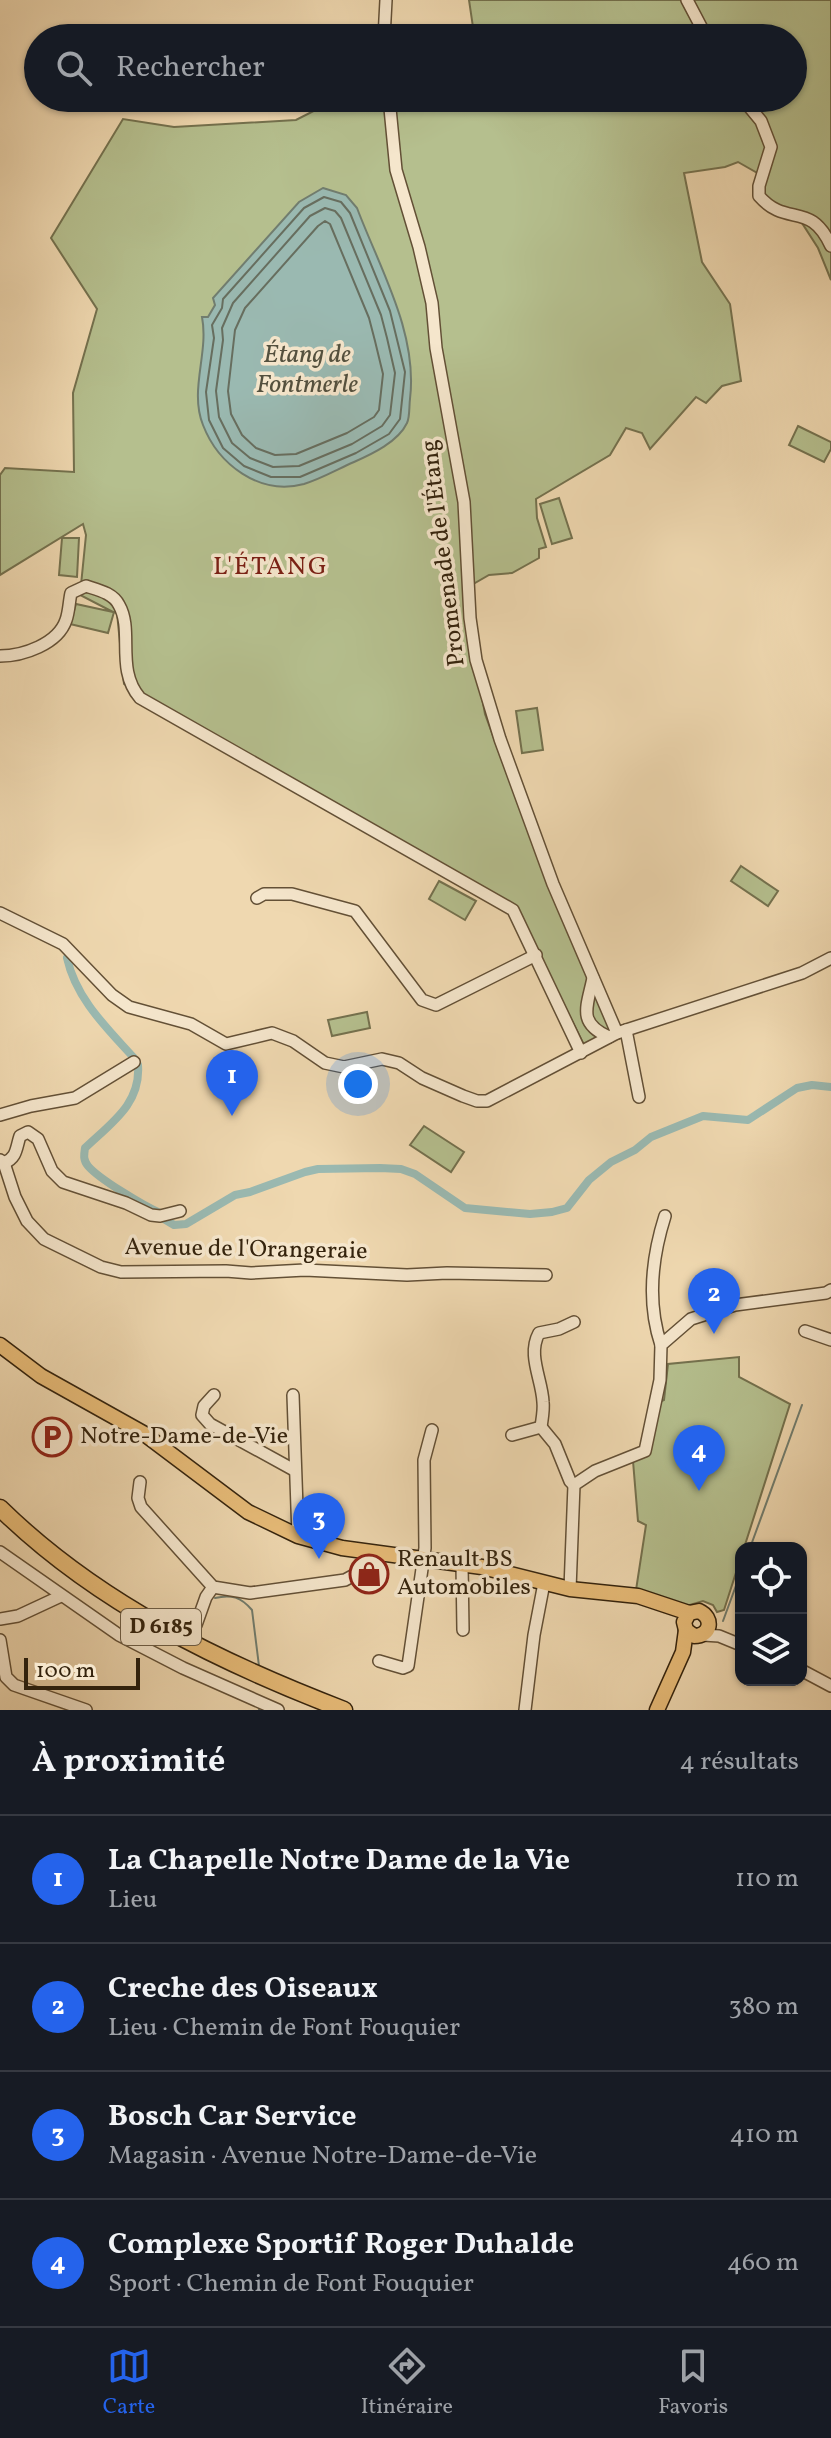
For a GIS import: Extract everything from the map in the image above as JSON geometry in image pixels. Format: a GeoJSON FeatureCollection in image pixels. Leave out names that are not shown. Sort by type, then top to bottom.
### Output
{"type":"FeatureCollection","features":[{"type":"Feature","properties":{"kind":"highway","name":"D 6185"},"geometry":{"type":"LineString","coordinates":[[0,1508],[68,1566],[149,1621],[261,1677],[344,1710]]}},
{"type":"Feature","properties":{"kind":"highway","name":"D 6185"},"geometry":{"type":"LineString","coordinates":[[0,1521],[64,1577],[133,1623],[227,1673],[315,1710]]}},
{"type":"Feature","properties":{"kind":"main road"},"geometry":{"type":"LineString","coordinates":[[0,1345],[41,1376],[151,1437],[248,1512],[298,1536],[321,1544],[482,1567],[570,1589],[626,1595],[695,1627],[657,1710]]}},
{"type":"Feature","properties":{"kind":"street"},"geometry":{"type":"LineString","coordinates":[[385,24],[386,0]]}},
{"type":"Feature","properties":{"kind":"street"},"geometry":{"type":"LineString","coordinates":[[687,0],[700,24]]}},
{"type":"Feature","properties":{"kind":"street","name":"Promenade de l'Étang"},"geometry":{"type":"LineString","coordinates":[[390,112],[396,170],[432,303],[436,348],[464,502],[470,618],[476,660],[500,739],[553,884],[617,1034]]}},
{"type":"Feature","properties":{"kind":"street"},"geometry":{"type":"LineString","coordinates":[[754,112],[761,121],[771,147],[759,196],[768,207],[786,214],[804,216],[821,226],[831,246]]}},
{"type":"Feature","properties":{"kind":"street"},"geometry":{"type":"LineString","coordinates":[[0,656],[18,656],[55,637],[66,621],[71,593],[86,586],[107,593],[119,604],[129,686],[140,698],[510,907],[516,913],[581,1053]]}},
{"type":"Feature","properties":{"kind":"street"},"geometry":{"type":"LineString","coordinates":[[257,898],[264,894],[292,894],[355,911],[422,1000],[436,1005],[536,955]]}},
{"type":"Feature","properties":{"kind":"street"},"geometry":{"type":"LineString","coordinates":[[0,913],[63,944],[112,995],[129,1007],[191,1024],[226,1044],[272,1033],[293,1041],[325,1063],[344,1067],[382,1059],[399,1063],[422,1078],[477,1101],[487,1101],[617,1034],[802,973],[831,958]]}},
{"type":"Feature","properties":{"kind":"street"},"geometry":{"type":"LineString","coordinates":[[593,978],[586,1018],[591,1027],[617,1034]]}},
{"type":"Feature","properties":{"kind":"street"},"geometry":{"type":"LineString","coordinates":[[617,1034],[639,1097]]}},
{"type":"Feature","properties":{"kind":"street"},"geometry":{"type":"LineString","coordinates":[[0,1115],[75,1098],[134,1062]]}},
{"type":"Feature","properties":{"kind":"street"},"geometry":{"type":"LineString","coordinates":[[2,1161],[10,1160],[16,1153],[20,1136],[33,1134],[40,1142],[52,1171],[63,1182],[163,1216],[180,1211]]}},
{"type":"Feature","properties":{"kind":"street","name":"Avenue de l'Orangeraie"},"geometry":{"type":"LineString","coordinates":[[2,1161],[27,1221],[44,1239],[101,1267],[121,1272],[251,1273],[305,1270],[407,1275],[546,1275]]}},
{"type":"Feature","properties":{"kind":"street"},"geometry":{"type":"LineString","coordinates":[[574,1485],[595,1471],[645,1451],[660,1380],[661,1345],[654,1325],[654,1265],[665,1216]]}},
{"type":"Feature","properties":{"kind":"street"},"geometry":{"type":"LineString","coordinates":[[661,1345],[691,1319],[735,1305],[831,1290]]}},
{"type":"Feature","properties":{"kind":"street"},"geometry":{"type":"LineString","coordinates":[[570,1589],[574,1485],[555,1444],[541,1427],[543,1401],[536,1375],[534,1342],[539,1333],[574,1322]]}},
{"type":"Feature","properties":{"kind":"street"},"geometry":{"type":"LineString","coordinates":[[805,1331],[831,1340]]}},
{"type":"Feature","properties":{"kind":"street"},"geometry":{"type":"LineString","coordinates":[[214,1395],[204,1406],[202,1415],[210,1424],[294,1470]]}},
{"type":"Feature","properties":{"kind":"street"},"geometry":{"type":"LineString","coordinates":[[293,1395],[298,1536]]}},
{"type":"Feature","properties":{"kind":"street"},"geometry":{"type":"LineString","coordinates":[[512,1435],[541,1427]]}},
{"type":"Feature","properties":{"kind":"street"},"geometry":{"type":"LineString","coordinates":[[379,1661],[403,1668],[408,1666],[423,1559],[424,1460],[432,1430]]}},
{"type":"Feature","properties":{"kind":"street"},"geometry":{"type":"LineString","coordinates":[[140,1482],[138,1498],[141,1507],[213,1587],[250,1593],[345,1580],[367,1568],[380,1553]]}},
{"type":"Feature","properties":{"kind":"street"},"geometry":{"type":"LineString","coordinates":[[0,1552],[119,1635],[183,1668],[278,1710]]}},
{"type":"Feature","properties":{"kind":"street"},"geometry":{"type":"LineString","coordinates":[[462,1565],[463,1630]]}},
{"type":"Feature","properties":{"kind":"street"},"geometry":{"type":"LineString","coordinates":[[525,1710],[544,1583]]}},
{"type":"Feature","properties":{"kind":"street"},"geometry":{"type":"LineString","coordinates":[[196,1625],[213,1587]]}},
{"type":"Feature","properties":{"kind":"street"},"geometry":{"type":"LineString","coordinates":[[0,1619],[18,1616],[61,1596]]}},
{"type":"Feature","properties":{"kind":"street"},"geometry":{"type":"LineString","coordinates":[[695,1627],[735,1640]]}},
{"type":"Feature","properties":{"kind":"street"},"geometry":{"type":"LineString","coordinates":[[0,1640],[6,1677],[14,1685],[86,1710]]}},
{"type":"Feature","properties":{"kind":"street"},"geometry":{"type":"LineString","coordinates":[[807,1674],[831,1686]]}},
{"type":"Feature","properties":{"kind":"green space"},"geometry":{"type":"Polygon","coordinates":[[[469,0],[831,0],[831,280],[818,248],[800,220],[772,212],[761,203],[757,186],[759,174],[738,162],[684,173],[702,262],[730,304],[741,381],[722,386],[706,403],[696,397],[650,449],[642,433],[626,428],[610,455],[536,499],[537,518],[546,547],[539,549],[539,558],[512,573],[489,575],[463,590],[485,714],[546,880],[610,1025],[609,1030],[584,1045],[515,906],[124,684],[117,613],[114,612],[108,633],[70,624],[76,604],[113,612],[80,595],[86,535],[83,524],[0,575],[0,475],[5,468],[74,472],[73,393],[97,309],[51,238],[123,119],[174,127],[296,120],[312,112],[807,112],[807,24],[473,24],[469,0]]]}},
{"type":"Feature","properties":{"kind":"green space"},"geometry":{"type":"Polygon","coordinates":[[[798,426],[831,442],[824,462],[789,445],[798,426]]]}},
{"type":"Feature","properties":{"kind":"green space"},"geometry":{"type":"Polygon","coordinates":[[[559,498],[572,538],[552,544],[540,504],[559,498]]]}},
{"type":"Feature","properties":{"kind":"green space"},"geometry":{"type":"Polygon","coordinates":[[[62,538],[79,538],[77,577],[59,575],[62,538]]]}},
{"type":"Feature","properties":{"kind":"green space"},"geometry":{"type":"Polygon","coordinates":[[[537,708],[543,750],[522,753],[516,711],[537,708]]]}},
{"type":"Feature","properties":{"kind":"green space"},"geometry":{"type":"Polygon","coordinates":[[[741,866],[778,891],[768,906],[731,881],[741,866]]]}},
{"type":"Feature","properties":{"kind":"green space"},"geometry":{"type":"Polygon","coordinates":[[[439,881],[476,901],[465,920],[429,899],[439,881]]]}},
{"type":"Feature","properties":{"kind":"green space"},"geometry":{"type":"Polygon","coordinates":[[[367,1012],[370,1028],[332,1036],[328,1020],[367,1012]]]}},
{"type":"Feature","properties":{"kind":"green space"},"geometry":{"type":"Polygon","coordinates":[[[424,1126],[464,1152],[451,1172],[410,1145],[424,1126]]]}},
{"type":"Feature","properties":{"kind":"green space"},"geometry":{"type":"Polygon","coordinates":[[[739,1357],[739,1377],[790,1404],[746,1542],[735,1542],[735,1576],[724,1610],[717,1612],[713,1605],[703,1601],[683,1607],[636,1590],[646,1525],[638,1521],[633,1461],[649,1454],[659,1402],[664,1400],[668,1364],[739,1357]]]}},
{"type":"Feature","properties":{"kind":"water","name":"Étang de Fontmerle"},"geometry":{"type":"Polygon","coordinates":[[[323,188],[346,195],[357,208],[395,302],[403,326],[411,374],[409,418],[397,436],[369,455],[304,484],[287,487],[271,485],[242,474],[230,464],[203,425],[198,398],[202,317],[208,317],[215,305],[213,298],[299,202],[323,188]]]}},
{"type":"Feature","properties":{"kind":"waterway"},"geometry":{"type":"LineString","coordinates":[[67,958],[85,1000],[134,1058]]}},
{"type":"Feature","properties":{"kind":"waterway"},"geometry":{"type":"LineString","coordinates":[[138,1065],[138,1079],[129,1102],[85,1148],[85,1160],[102,1178],[174,1225],[186,1224],[235,1195],[318,1169],[401,1169],[415,1174],[465,1208],[530,1214],[552,1212],[567,1208],[589,1180],[651,1137],[703,1116],[748,1120],[797,1088],[812,1085],[831,1087]]}},
{"type":"Feature","properties":{"kind":"waterway"},"geometry":{"type":"LineString","coordinates":[[752,1542],[802,1405]]}},
{"type":"Feature","properties":{"kind":"waterway"},"geometry":{"type":"LineString","coordinates":[[723,1621],[735,1588]]}},
{"type":"Feature","properties":{"kind":"waterway"},"geometry":{"type":"LineString","coordinates":[[215,1598],[235,1598],[252,1610],[259,1666]]}},
{"type":"Feature","properties":{"kind":"place","name":"La Chapelle Notre Dame de la Vie"},"geometry":{"type":"Point","coordinates":[232,1116]}},
{"type":"Feature","properties":{"kind":"place","name":"Creche des Oiseaux"},"geometry":{"type":"Point","coordinates":[714,1334]}},
{"type":"Feature","properties":{"kind":"place","name":"Notre-Dame-de-Vie"},"geometry":{"type":"Point","coordinates":[52,1437]}},
{"type":"Feature","properties":{"kind":"place","name":"Complexe Sportif Roger Duhalde"},"geometry":{"type":"Point","coordinates":[699,1491]}},
{"type":"Feature","properties":{"kind":"place","name":"Bosch Car Service"},"geometry":{"type":"Point","coordinates":[319,1559]}},
{"type":"Feature","properties":{"kind":"place","name":"Renault BS Automobiles"},"geometry":{"type":"Point","coordinates":[369,1574]}},
{"type":"Feature","properties":{"kind":"district","name":"L'ÉTANG"},"geometry":{"type":"Point","coordinates":[271,567]}}]}
